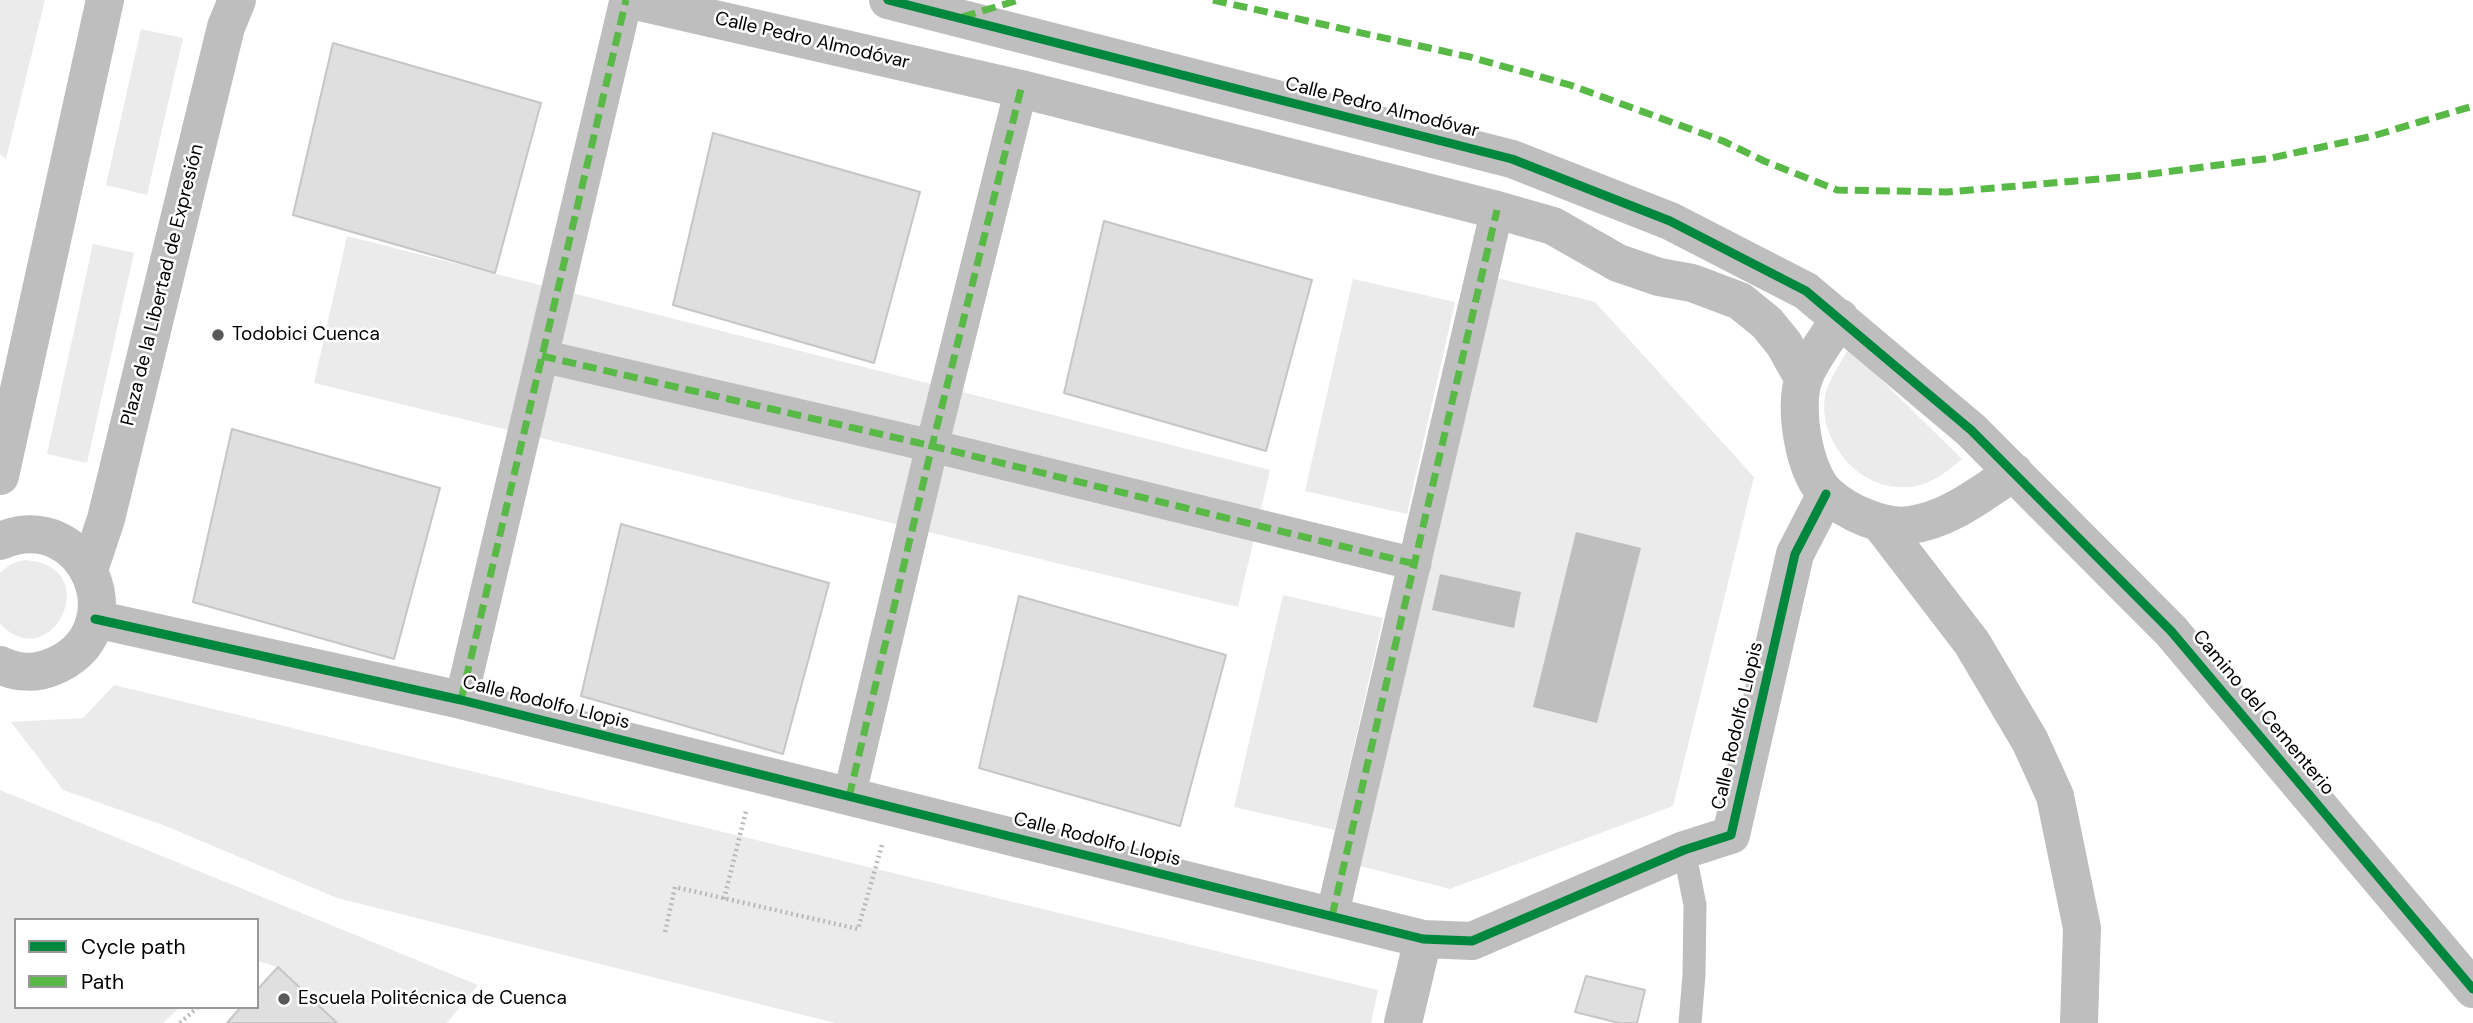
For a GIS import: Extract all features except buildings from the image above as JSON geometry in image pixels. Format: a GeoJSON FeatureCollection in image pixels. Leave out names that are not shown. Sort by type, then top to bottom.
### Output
{"type":"FeatureCollection","features":[{"type":"Feature","properties":{"kind":"street"},"geometry":{"type":"LineString","coordinates":[[0,477],[105,0]]}},
{"type":"Feature","properties":{"kind":"street","name":"Plaza de la Libertad de Expresión"},"geometry":{"type":"LineString","coordinates":[[89,570],[106,519],[226,27],[237,0]]}},
{"type":"Feature","properties":{"kind":"street"},"geometry":{"type":"LineString","coordinates":[[461,701],[629,0]]}},
{"type":"Feature","properties":{"kind":"street","name":"Calle Pedro Almodóvar"},"geometry":{"type":"LineString","coordinates":[[629,0],[1021,89],[1553,226],[1618,262],[1659,277],[1692,283],[1740,301],[1767,323],[1784,344],[1803,378]]}},
{"type":"Feature","properties":{"kind":"street","name":"Calle Pedro Almodóvar"},"geometry":{"type":"LineString","coordinates":[[888,0],[1512,159],[1670,221],[1806,291],[1970,430],[2014,472]]}},
{"type":"Feature","properties":{"kind":"street"},"geometry":{"type":"LineString","coordinates":[[849,797],[932,446],[1021,89]]}},
{"type":"Feature","properties":{"kind":"street"},"geometry":{"type":"LineString","coordinates":[[1332,916],[1497,210]]}},
{"type":"Feature","properties":{"kind":"street"},"geometry":{"type":"LineString","coordinates":[[1840,318],[1803,378],[1800,414],[1803,445],[1813,474],[1826,494],[1861,516],[1880,523],[1908,526],[1933,520],[1962,506],[2014,472]]}},
{"type":"Feature","properties":{"kind":"street"},"geometry":{"type":"LineString","coordinates":[[542,355],[932,446],[1415,564]]}},
{"type":"Feature","properties":{"kind":"street","name":"Camino del Cementerio"},"geometry":{"type":"LineString","coordinates":[[2014,472],[2171,631],[2473,989]]}},
{"type":"Feature","properties":{"kind":"street","name":"Calle Rodolfo Llopis"},"geometry":{"type":"LineString","coordinates":[[95,619],[461,701],[1423,939],[1472,941],[1684,850],[1731,835],[1795,554],[1826,494]]}},
{"type":"Feature","properties":{"kind":"street"},"geometry":{"type":"LineString","coordinates":[[1880,523],[1972,643],[2030,741],[2055,796],[2082,928],[2079,1023]]}},
{"type":"Feature","properties":{"kind":"street"},"geometry":{"type":"LineString","coordinates":[[0,541],[23,534],[55,539],[68,547],[89,570],[98,603],[89,636],[78,652],[63,663],[46,670],[3,672]]}},
{"type":"Feature","properties":{"kind":"street"},"geometry":{"type":"LineString","coordinates":[[1404,1023],[1423,939]]}},
{"type":"Feature","properties":{"kind":"lane"},"geometry":{"type":"LineString","coordinates":[[1684,850],[1695,905],[1690,1023]]}},
{"type":"Feature","properties":{"kind":"path"},"geometry":{"type":"LineString","coordinates":[[665,932],[675,887],[858,929],[892,807]]}},
{"type":"Feature","properties":{"kind":"path"},"geometry":{"type":"LineString","coordinates":[[724,899],[739,838]]}},
{"type":"Feature","properties":{"kind":"path"},"geometry":{"type":"LineString","coordinates":[[180,1023],[196,1009]]}},
{"type":"Feature","properties":{"kind":"shaded area"},"geometry":{"type":"Polygon","coordinates":[[[0,0],[45,0],[6,159],[0,154],[0,0]]]}},
{"type":"Feature","properties":{"kind":"shaded area"},"geometry":{"type":"Polygon","coordinates":[[[141,29],[183,38],[147,195],[106,185],[141,29]]]}},
{"type":"Feature","properties":{"kind":"shaded area"},"geometry":{"type":"Polygon","coordinates":[[[347,236],[1270,470],[1238,607],[314,383],[347,236]]]}},
{"type":"Feature","properties":{"kind":"shaded area"},"geometry":{"type":"Polygon","coordinates":[[[93,244],[134,253],[87,463],[47,454],[93,244]]]}},
{"type":"Feature","properties":{"kind":"shaded area"},"geometry":{"type":"Polygon","coordinates":[[[1489,276],[1595,302],[1754,477],[1673,806],[1450,889],[1353,864],[1489,276]]]}},
{"type":"Feature","properties":{"kind":"shaded area"},"geometry":{"type":"Polygon","coordinates":[[[1353,279],[1455,302],[1407,514],[1305,491],[1353,279]]]}},
{"type":"Feature","properties":{"kind":"shaded area"},"geometry":{"type":"Polygon","coordinates":[[[1849,348],[1962,459],[1934,479],[1910,487],[1885,485],[1855,470],[1834,444],[1824,412],[1829,385],[1849,348]]]}},
{"type":"Feature","properties":{"kind":"shaded area"},"geometry":{"type":"Polygon","coordinates":[[[1576,532],[1641,548],[1597,723],[1533,707],[1576,532]]]}},
{"type":"Feature","properties":{"kind":"shaded area"},"geometry":{"type":"Polygon","coordinates":[[[24,560],[49,566],[63,579],[67,596],[63,614],[53,629],[38,637],[20,637],[0,624],[0,573],[11,564],[24,560]]]}},
{"type":"Feature","properties":{"kind":"shaded area"},"geometry":{"type":"Polygon","coordinates":[[[1440,574],[1521,592],[1514,628],[1432,610],[1440,574]]]}},
{"type":"Feature","properties":{"kind":"shaded area"},"geometry":{"type":"Polygon","coordinates":[[[1283,595],[1383,618],[1335,830],[1234,807],[1283,595]]]}},
{"type":"Feature","properties":{"kind":"shaded area"},"geometry":{"type":"Polygon","coordinates":[[[114,685],[1378,990],[1371,1023],[835,1023],[337,898],[163,825],[63,790],[11,722],[83,718],[114,685]]]}},
{"type":"Feature","properties":{"kind":"shaded area"},"geometry":{"type":"Polygon","coordinates":[[[0,790],[478,985],[447,1023],[337,1023],[278,967],[259,962],[259,918],[14,918],[14,1009],[178,1009],[163,1023],[0,1023],[0,790]]]}},
{"type":"Feature","properties":{"kind":"marked path"},"geometry":{"type":"LineString","coordinates":[[461,700],[626,0]]}},
{"type":"Feature","properties":{"kind":"marked path"},"geometry":{"type":"LineString","coordinates":[[962,17],[1019,0]]}},
{"type":"Feature","properties":{"kind":"marked path"},"geometry":{"type":"LineString","coordinates":[[1213,0],[1470,57],[1570,85],[1723,141],[1764,161],[1837,190],[1947,192],[2135,176],[2271,158],[2373,136],[2473,106]]}},
{"type":"Feature","properties":{"kind":"marked path"},"geometry":{"type":"LineString","coordinates":[[849,797],[932,446],[1021,89]]}},
{"type":"Feature","properties":{"kind":"marked path"},"geometry":{"type":"LineString","coordinates":[[1332,916],[1497,210]]}},
{"type":"Feature","properties":{"kind":"marked path"},"geometry":{"type":"LineString","coordinates":[[542,356],[932,446],[1415,564]]}},
{"type":"Feature","properties":{"kind":"cycle path"},"geometry":{"type":"LineString","coordinates":[[888,0],[1512,159],[1670,221],[1806,291],[1971,430],[2171,631],[2473,989]]}},
{"type":"Feature","properties":{"kind":"cycle path"},"geometry":{"type":"LineString","coordinates":[[95,619],[461,700],[1423,939],[1472,941],[1684,850],[1731,835],[1795,554],[1826,494]]}},
{"type":"Feature","properties":{"kind":"place","name":"Todobici Cuenca"},"geometry":{"type":"Point","coordinates":[218,335]}},
{"type":"Feature","properties":{"kind":"place","name":"Escuela Politécnica de Cuenca"},"geometry":{"type":"Point","coordinates":[284,999]}}]}
